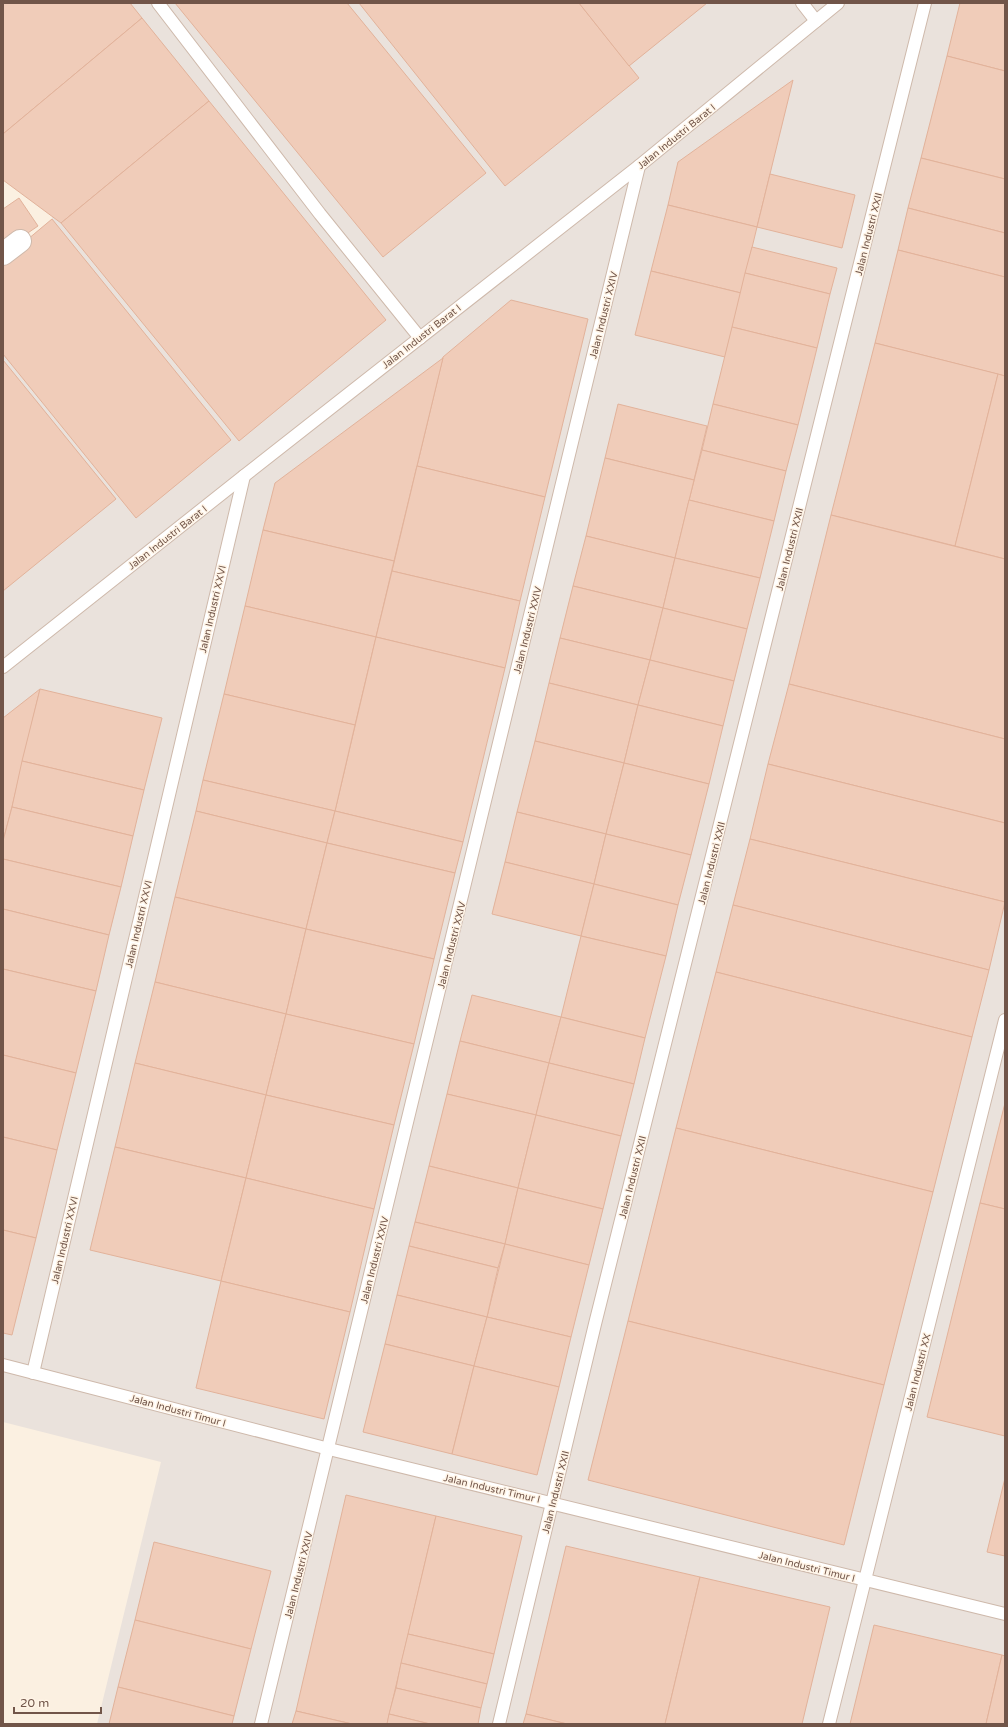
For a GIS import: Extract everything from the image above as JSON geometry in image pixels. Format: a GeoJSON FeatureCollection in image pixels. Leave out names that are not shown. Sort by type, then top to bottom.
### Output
{"type":"FeatureCollection","features":[{"type":"Feature","properties":{"kind":"lane"},"geometry":{"type":"LineString","coordinates":[[158,3],[320,214],[420,338]]}},
{"type":"Feature","properties":{"kind":"lane"},"geometry":{"type":"LineString","coordinates":[[802,3],[816,21]]}},
{"type":"Feature","properties":{"kind":"lane","name":"Jalan Industri Barat I"},"geometry":{"type":"LineString","coordinates":[[3,668],[244,476],[639,166],[838,3]]}},
{"type":"Feature","properties":{"kind":"lane","name":"Jalan Industri XXII"},"geometry":{"type":"LineString","coordinates":[[499,1724],[595,1324],[925,3]]}},
{"type":"Feature","properties":{"kind":"lane","name":"Jalan Industri XXIV"},"geometry":{"type":"LineString","coordinates":[[261,1724],[329,1449],[639,166]]}},
{"type":"Feature","properties":{"kind":"lane","name":"Jalan Industri XXVI"},"geometry":{"type":"LineString","coordinates":[[33,1373],[244,476]]}},
{"type":"Feature","properties":{"kind":"lane","name":"Jalan Industri XX"},"geometry":{"type":"LineString","coordinates":[[829,1724],[1005,1020]]}},
{"type":"Feature","properties":{"kind":"lane","name":"Jalan Industri Timur I"},"geometry":{"type":"LineString","coordinates":[[3,1365],[329,1449],[1005,1614]]}},
{"type":"Feature","properties":{"kind":"shaded area"},"geometry":{"type":"Polygon","coordinates":[[[3,3],[1005,3],[1005,1724],[97,1724],[161,1462],[3,1422],[3,260],[52,219],[52,216],[3,3]]]}},
{"type":"Feature","properties":{"kind":"building"},"geometry":{"type":"Polygon","coordinates":[[[3,3],[130,3],[142,18],[3,134],[3,3]]]}},
{"type":"Feature","properties":{"kind":"building"},"geometry":{"type":"Polygon","coordinates":[[[175,3],[347,3],[486,173],[383,257],[175,3]]]}},
{"type":"Feature","properties":{"kind":"building"},"geometry":{"type":"Polygon","coordinates":[[[359,3],[579,3],[639,78],[505,186],[359,3]]]}},
{"type":"Feature","properties":{"kind":"building"},"geometry":{"type":"Polygon","coordinates":[[[579,3],[707,3],[629,66],[579,3]]]}},
{"type":"Feature","properties":{"kind":"building"},"geometry":{"type":"Polygon","coordinates":[[[960,3],[1005,3],[1005,71],[947,56],[960,3]]]}},
{"type":"Feature","properties":{"kind":"building"},"geometry":{"type":"Polygon","coordinates":[[[142,18],[209,101],[61,223],[3,180],[3,134],[142,18]]]}},
{"type":"Feature","properties":{"kind":"building"},"geometry":{"type":"Polygon","coordinates":[[[947,56],[1005,71],[1005,179],[921,158],[947,56]]]}},
{"type":"Feature","properties":{"kind":"building"},"geometry":{"type":"Polygon","coordinates":[[[793,80],[757,227],[668,205],[678,162],[793,80]]]}},
{"type":"Feature","properties":{"kind":"building"},"geometry":{"type":"Polygon","coordinates":[[[209,101],[386,320],[239,441],[61,223],[209,101]]]}},
{"type":"Feature","properties":{"kind":"building"},"geometry":{"type":"Polygon","coordinates":[[[921,158],[1005,179],[1005,233],[908,208],[921,158]]]}},
{"type":"Feature","properties":{"kind":"building"},"geometry":{"type":"Polygon","coordinates":[[[770,174],[855,195],[842,248],[757,227],[770,174]]]}},
{"type":"Feature","properties":{"kind":"building"},"geometry":{"type":"Polygon","coordinates":[[[19,198],[38,226],[3,250],[3,209],[19,198]]]}},
{"type":"Feature","properties":{"kind":"building"},"geometry":{"type":"Polygon","coordinates":[[[668,205],[757,227],[741,293],[651,271],[668,205]]]}},
{"type":"Feature","properties":{"kind":"building"},"geometry":{"type":"Polygon","coordinates":[[[908,208],[1005,233],[1005,277],[898,250],[908,208]]]}},
{"type":"Feature","properties":{"kind":"building"},"geometry":{"type":"Polygon","coordinates":[[[52,219],[231,440],[136,518],[3,354],[3,260],[52,219]]]}},
{"type":"Feature","properties":{"kind":"building"},"geometry":{"type":"Polygon","coordinates":[[[752,247],[837,268],[830,294],[745,273],[752,247]]]}},
{"type":"Feature","properties":{"kind":"building"},"geometry":{"type":"Polygon","coordinates":[[[898,250],[1005,277],[1005,376],[875,343],[898,250]]]}},
{"type":"Feature","properties":{"kind":"building"},"geometry":{"type":"Polygon","coordinates":[[[651,271],[741,293],[725,357],[635,335],[651,271]]]}},
{"type":"Feature","properties":{"kind":"building"},"geometry":{"type":"Polygon","coordinates":[[[745,273],[830,294],[817,348],[732,327],[745,273]]]}},
{"type":"Feature","properties":{"kind":"building"},"geometry":{"type":"Polygon","coordinates":[[[511,300],[588,319],[545,497],[417,466],[443,357],[511,300]]]}},
{"type":"Feature","properties":{"kind":"building"},"geometry":{"type":"Polygon","coordinates":[[[732,327],[817,348],[798,425],[713,404],[732,327]]]}},
{"type":"Feature","properties":{"kind":"building"},"geometry":{"type":"Polygon","coordinates":[[[875,343],[998,374],[955,546],[831,515],[875,343]]]}},
{"type":"Feature","properties":{"kind":"building"},"geometry":{"type":"Polygon","coordinates":[[[443,358],[394,561],[263,530],[275,483],[443,358]]]}},
{"type":"Feature","properties":{"kind":"building"},"geometry":{"type":"Polygon","coordinates":[[[3,360],[116,499],[3,591],[3,360]]]}},
{"type":"Feature","properties":{"kind":"building"},"geometry":{"type":"Polygon","coordinates":[[[998,374],[1005,376],[1005,559],[955,546],[998,374]]]}},
{"type":"Feature","properties":{"kind":"building"},"geometry":{"type":"Polygon","coordinates":[[[618,404],[707,426],[694,480],[605,458],[618,404]]]}},
{"type":"Feature","properties":{"kind":"building"},"geometry":{"type":"Polygon","coordinates":[[[713,404],[798,425],[786,471],[702,450],[713,404]]]}},
{"type":"Feature","properties":{"kind":"building"},"geometry":{"type":"Polygon","coordinates":[[[702,450],[786,471],[774,521],[689,500],[702,450]]]}},
{"type":"Feature","properties":{"kind":"building"},"geometry":{"type":"Polygon","coordinates":[[[605,458],[694,480],[675,558],[586,536],[605,458]]]}},
{"type":"Feature","properties":{"kind":"building"},"geometry":{"type":"Polygon","coordinates":[[[417,466],[545,497],[520,601],[392,571],[417,466]]]}},
{"type":"Feature","properties":{"kind":"building"},"geometry":{"type":"Polygon","coordinates":[[[689,500],[774,521],[760,578],[675,558],[689,500]]]}},
{"type":"Feature","properties":{"kind":"building"},"geometry":{"type":"Polygon","coordinates":[[[831,515],[1005,559],[1005,739],[789,684],[831,515]]]}},
{"type":"Feature","properties":{"kind":"building"},"geometry":{"type":"Polygon","coordinates":[[[263,530],[394,561],[376,637],[245,606],[263,530]]]}},
{"type":"Feature","properties":{"kind":"building"},"geometry":{"type":"Polygon","coordinates":[[[586,536],[675,558],[663,608],[573,586],[586,536]]]}},
{"type":"Feature","properties":{"kind":"building"},"geometry":{"type":"Polygon","coordinates":[[[675,558],[760,578],[747,629],[663,608],[675,558]]]}},
{"type":"Feature","properties":{"kind":"building"},"geometry":{"type":"Polygon","coordinates":[[[392,571],[520,601],[505,668],[376,637],[392,571]]]}},
{"type":"Feature","properties":{"kind":"building"},"geometry":{"type":"Polygon","coordinates":[[[573,586],[663,608],[650,660],[560,638],[573,586]]]}},
{"type":"Feature","properties":{"kind":"building"},"geometry":{"type":"Polygon","coordinates":[[[245,606],[376,637],[355,725],[224,694],[245,606]]]}},
{"type":"Feature","properties":{"kind":"building"},"geometry":{"type":"Polygon","coordinates":[[[663,608],[747,629],[734,681],[650,660],[663,608]]]}},
{"type":"Feature","properties":{"kind":"building"},"geometry":{"type":"Polygon","coordinates":[[[376,637],[505,668],[463,842],[335,811],[376,637]]]}},
{"type":"Feature","properties":{"kind":"building"},"geometry":{"type":"Polygon","coordinates":[[[560,638],[650,660],[638,705],[549,683],[560,638]]]}},
{"type":"Feature","properties":{"kind":"building"},"geometry":{"type":"Polygon","coordinates":[[[650,660],[734,681],[723,726],[638,705],[650,660]]]}},
{"type":"Feature","properties":{"kind":"building"},"geometry":{"type":"Polygon","coordinates":[[[549,683],[638,705],[624,763],[535,741],[549,683]]]}},
{"type":"Feature","properties":{"kind":"building"},"geometry":{"type":"Polygon","coordinates":[[[789,684],[1005,739],[1005,823],[768,764],[789,684]]]}},
{"type":"Feature","properties":{"kind":"building"},"geometry":{"type":"Polygon","coordinates":[[[40,689],[12,807],[3,841],[3,718],[40,689]]]}},
{"type":"Feature","properties":{"kind":"building"},"geometry":{"type":"Polygon","coordinates":[[[40,689],[162,718],[144,790],[22,761],[40,689]]]}},
{"type":"Feature","properties":{"kind":"building"},"geometry":{"type":"Polygon","coordinates":[[[224,694],[355,725],[335,811],[203,780],[224,694]]]}},
{"type":"Feature","properties":{"kind":"building"},"geometry":{"type":"Polygon","coordinates":[[[638,705],[723,726],[709,784],[624,763],[638,705]]]}},
{"type":"Feature","properties":{"kind":"building"},"geometry":{"type":"Polygon","coordinates":[[[535,741],[624,763],[606,834],[517,812],[535,741]]]}},
{"type":"Feature","properties":{"kind":"building"},"geometry":{"type":"Polygon","coordinates":[[[22,761],[144,790],[133,836],[12,807],[22,761]]]}},
{"type":"Feature","properties":{"kind":"building"},"geometry":{"type":"Polygon","coordinates":[[[624,763],[709,784],[691,855],[606,834],[624,763]]]}},
{"type":"Feature","properties":{"kind":"building"},"geometry":{"type":"Polygon","coordinates":[[[768,764],[1005,823],[1005,902],[750,839],[768,764]]]}},
{"type":"Feature","properties":{"kind":"building"},"geometry":{"type":"Polygon","coordinates":[[[203,780],[335,811],[327,843],[196,811],[203,780]]]}},
{"type":"Feature","properties":{"kind":"building"},"geometry":{"type":"Polygon","coordinates":[[[12,807],[133,836],[121,887],[3,859],[3,841],[12,807]]]}},
{"type":"Feature","properties":{"kind":"building"},"geometry":{"type":"Polygon","coordinates":[[[196,811],[327,843],[306,929],[175,897],[196,811]]]}},
{"type":"Feature","properties":{"kind":"building"},"geometry":{"type":"Polygon","coordinates":[[[335,811],[463,842],[455,873],[327,843],[335,811]]]}},
{"type":"Feature","properties":{"kind":"building"},"geometry":{"type":"Polygon","coordinates":[[[517,812],[606,834],[594,884],[505,862],[517,812]]]}},
{"type":"Feature","properties":{"kind":"building"},"geometry":{"type":"Polygon","coordinates":[[[606,834],[691,855],[678,905],[594,884],[606,834]]]}},
{"type":"Feature","properties":{"kind":"building"},"geometry":{"type":"Polygon","coordinates":[[[750,839],[1005,902],[989,970],[733,905],[750,839]]]}},
{"type":"Feature","properties":{"kind":"building"},"geometry":{"type":"Polygon","coordinates":[[[327,843],[455,873],[434,959],[306,929],[327,843]]]}},
{"type":"Feature","properties":{"kind":"building"},"geometry":{"type":"Polygon","coordinates":[[[3,859],[121,887],[109,935],[3,909],[3,859]]]}},
{"type":"Feature","properties":{"kind":"building"},"geometry":{"type":"Polygon","coordinates":[[[505,862],[594,884],[581,936],[492,914],[505,862]]]}},
{"type":"Feature","properties":{"kind":"building"},"geometry":{"type":"Polygon","coordinates":[[[594,884],[678,905],[666,956],[581,936],[594,884]]]}},
{"type":"Feature","properties":{"kind":"building"},"geometry":{"type":"Polygon","coordinates":[[[175,897],[306,929],[286,1014],[155,982],[175,897]]]}},
{"type":"Feature","properties":{"kind":"building"},"geometry":{"type":"Polygon","coordinates":[[[733,905],[989,970],[972,1037],[716,972],[733,905]]]}},
{"type":"Feature","properties":{"kind":"building"},"geometry":{"type":"Polygon","coordinates":[[[3,909],[109,935],[96,991],[3,969],[3,909]]]}},
{"type":"Feature","properties":{"kind":"building"},"geometry":{"type":"Polygon","coordinates":[[[306,929],[434,959],[414,1044],[286,1014],[306,929]]]}},
{"type":"Feature","properties":{"kind":"building"},"geometry":{"type":"Polygon","coordinates":[[[581,936],[666,956],[645,1038],[561,1017],[581,936]]]}},
{"type":"Feature","properties":{"kind":"building"},"geometry":{"type":"Polygon","coordinates":[[[3,969],[96,991],[76,1073],[3,1055],[3,969]]]}},
{"type":"Feature","properties":{"kind":"building"},"geometry":{"type":"Polygon","coordinates":[[[716,972],[972,1037],[933,1192],[676,1128],[716,972]]]}},
{"type":"Feature","properties":{"kind":"building"},"geometry":{"type":"Polygon","coordinates":[[[155,982],[286,1014],[266,1095],[135,1063],[155,982]]]}},
{"type":"Feature","properties":{"kind":"building"},"geometry":{"type":"Polygon","coordinates":[[[472,995],[561,1017],[549,1063],[460,1041],[472,995]]]}},
{"type":"Feature","properties":{"kind":"building"},"geometry":{"type":"Polygon","coordinates":[[[286,1014],[414,1044],[394,1125],[266,1095],[286,1014]]]}},
{"type":"Feature","properties":{"kind":"building"},"geometry":{"type":"Polygon","coordinates":[[[561,1017],[645,1038],[634,1084],[549,1063],[561,1017]]]}},
{"type":"Feature","properties":{"kind":"building"},"geometry":{"type":"Polygon","coordinates":[[[460,1041],[549,1063],[536,1115],[447,1094],[460,1041]]]}},
{"type":"Feature","properties":{"kind":"building"},"geometry":{"type":"Polygon","coordinates":[[[3,1055],[76,1073],[57,1150],[3,1137],[3,1055]]]}},
{"type":"Feature","properties":{"kind":"building"},"geometry":{"type":"Polygon","coordinates":[[[135,1063],[266,1095],[246,1178],[115,1147],[135,1063]]]}},
{"type":"Feature","properties":{"kind":"building"},"geometry":{"type":"Polygon","coordinates":[[[549,1063],[634,1084],[621,1136],[536,1115],[549,1063]]]}},
{"type":"Feature","properties":{"kind":"building"},"geometry":{"type":"Polygon","coordinates":[[[447,1094],[536,1115],[518,1188],[429,1166],[447,1094]]]}},
{"type":"Feature","properties":{"kind":"building"},"geometry":{"type":"Polygon","coordinates":[[[266,1095],[394,1125],[374,1209],[246,1178],[266,1095]]]}},
{"type":"Feature","properties":{"kind":"building"},"geometry":{"type":"Polygon","coordinates":[[[1005,1103],[1005,1209],[980,1203],[1005,1103]]]}},
{"type":"Feature","properties":{"kind":"building"},"geometry":{"type":"Polygon","coordinates":[[[536,1115],[621,1136],[603,1209],[518,1188],[536,1115]]]}},
{"type":"Feature","properties":{"kind":"building"},"geometry":{"type":"Polygon","coordinates":[[[676,1128],[933,1192],[884,1385],[628,1321],[676,1128]]]}},
{"type":"Feature","properties":{"kind":"building"},"geometry":{"type":"Polygon","coordinates":[[[3,1137],[57,1150],[36,1238],[3,1230],[3,1137]]]}},
{"type":"Feature","properties":{"kind":"building"},"geometry":{"type":"Polygon","coordinates":[[[115,1147],[246,1178],[221,1281],[90,1250],[115,1147]]]}},
{"type":"Feature","properties":{"kind":"building"},"geometry":{"type":"Polygon","coordinates":[[[429,1166],[518,1188],[505,1244],[415,1222],[429,1166]]]}},
{"type":"Feature","properties":{"kind":"building"},"geometry":{"type":"Polygon","coordinates":[[[246,1178],[374,1209],[350,1312],[221,1281],[246,1178]]]}},
{"type":"Feature","properties":{"kind":"building"},"geometry":{"type":"Polygon","coordinates":[[[518,1188],[603,1209],[589,1265],[505,1244],[518,1188]]]}},
{"type":"Feature","properties":{"kind":"building"},"geometry":{"type":"Polygon","coordinates":[[[980,1203],[1005,1209],[1005,1436],[927,1417],[980,1203]]]}},
{"type":"Feature","properties":{"kind":"building"},"geometry":{"type":"Polygon","coordinates":[[[415,1222],[505,1244],[498,1268],[409,1246],[415,1222]]]}},
{"type":"Feature","properties":{"kind":"building"},"geometry":{"type":"Polygon","coordinates":[[[3,1230],[36,1238],[12,1335],[3,1333],[3,1230]]]}},
{"type":"Feature","properties":{"kind":"building"},"geometry":{"type":"Polygon","coordinates":[[[505,1244],[589,1265],[571,1337],[487,1317],[505,1244]]]}},
{"type":"Feature","properties":{"kind":"building"},"geometry":{"type":"Polygon","coordinates":[[[409,1246],[498,1268],[487,1317],[397,1295],[409,1246]]]}},
{"type":"Feature","properties":{"kind":"building"},"geometry":{"type":"Polygon","coordinates":[[[221,1281],[350,1312],[324,1419],[196,1388],[221,1281]]]}},
{"type":"Feature","properties":{"kind":"building"},"geometry":{"type":"Polygon","coordinates":[[[397,1295],[487,1317],[474,1366],[385,1344],[397,1295]]]}},
{"type":"Feature","properties":{"kind":"building"},"geometry":{"type":"Polygon","coordinates":[[[487,1317],[571,1337],[559,1387],[474,1366],[487,1317]]]}},
{"type":"Feature","properties":{"kind":"building"},"geometry":{"type":"Polygon","coordinates":[[[628,1321],[884,1385],[844,1545],[588,1480],[628,1321]]]}},
{"type":"Feature","properties":{"kind":"building"},"geometry":{"type":"Polygon","coordinates":[[[385,1344],[474,1366],[452,1454],[363,1432],[385,1344]]]}},
{"type":"Feature","properties":{"kind":"building"},"geometry":{"type":"Polygon","coordinates":[[[474,1366],[559,1387],[537,1475],[452,1454],[474,1366]]]}},
{"type":"Feature","properties":{"kind":"building"},"geometry":{"type":"Polygon","coordinates":[[[1005,1478],[1005,1556],[987,1552],[1005,1478]]]}},
{"type":"Feature","properties":{"kind":"building"},"geometry":{"type":"Polygon","coordinates":[[[346,1495],[436,1516],[387,1724],[352,1724],[296,1711],[346,1495]]]}},
{"type":"Feature","properties":{"kind":"building"},"geometry":{"type":"Polygon","coordinates":[[[436,1516],[522,1536],[494,1654],[408,1634],[436,1516]]]}},
{"type":"Feature","properties":{"kind":"building"},"geometry":{"type":"Polygon","coordinates":[[[154,1542],[271,1571],[251,1649],[135,1620],[154,1542]]]}},
{"type":"Feature","properties":{"kind":"building"},"geometry":{"type":"Polygon","coordinates":[[[566,1546],[700,1577],[665,1724],[567,1724],[526,1714],[566,1546]]]}},
{"type":"Feature","properties":{"kind":"building"},"geometry":{"type":"Polygon","coordinates":[[[700,1577],[830,1607],[802,1724],[665,1724],[700,1577]]]}},
{"type":"Feature","properties":{"kind":"building"},"geometry":{"type":"Polygon","coordinates":[[[135,1620],[251,1649],[234,1716],[118,1687],[135,1620]]]}},
{"type":"Feature","properties":{"kind":"building"},"geometry":{"type":"Polygon","coordinates":[[[874,1625],[1002,1655],[986,1724],[850,1724],[874,1625]]]}},
{"type":"Feature","properties":{"kind":"building"},"geometry":{"type":"Polygon","coordinates":[[[408,1634],[494,1654],[487,1684],[401,1663],[408,1634]]]}},
{"type":"Feature","properties":{"kind":"building"},"geometry":{"type":"Polygon","coordinates":[[[1002,1655],[1005,1656],[1005,1724],[986,1724],[1002,1655]]]}},
{"type":"Feature","properties":{"kind":"building"},"geometry":{"type":"Polygon","coordinates":[[[401,1663],[487,1684],[481,1708],[396,1688],[401,1663]]]}},
{"type":"Feature","properties":{"kind":"building"},"geometry":{"type":"Polygon","coordinates":[[[118,1687],[234,1716],[232,1724],[109,1724],[118,1687]]]}},
{"type":"Feature","properties":{"kind":"building"},"geometry":{"type":"Polygon","coordinates":[[[396,1688],[481,1708],[478,1724],[430,1724],[389,1714],[396,1688]]]}},
{"type":"Feature","properties":{"kind":"building"},"geometry":{"type":"Polygon","coordinates":[[[296,1711],[352,1724],[292,1724],[296,1711]]]}},
{"type":"Feature","properties":{"kind":"building"},"geometry":{"type":"Polygon","coordinates":[[[389,1714],[430,1724],[387,1724],[389,1714]]]}},
{"type":"Feature","properties":{"kind":"building"},"geometry":{"type":"Polygon","coordinates":[[[526,1714],[567,1724],[523,1724],[526,1714]]]}}]}
